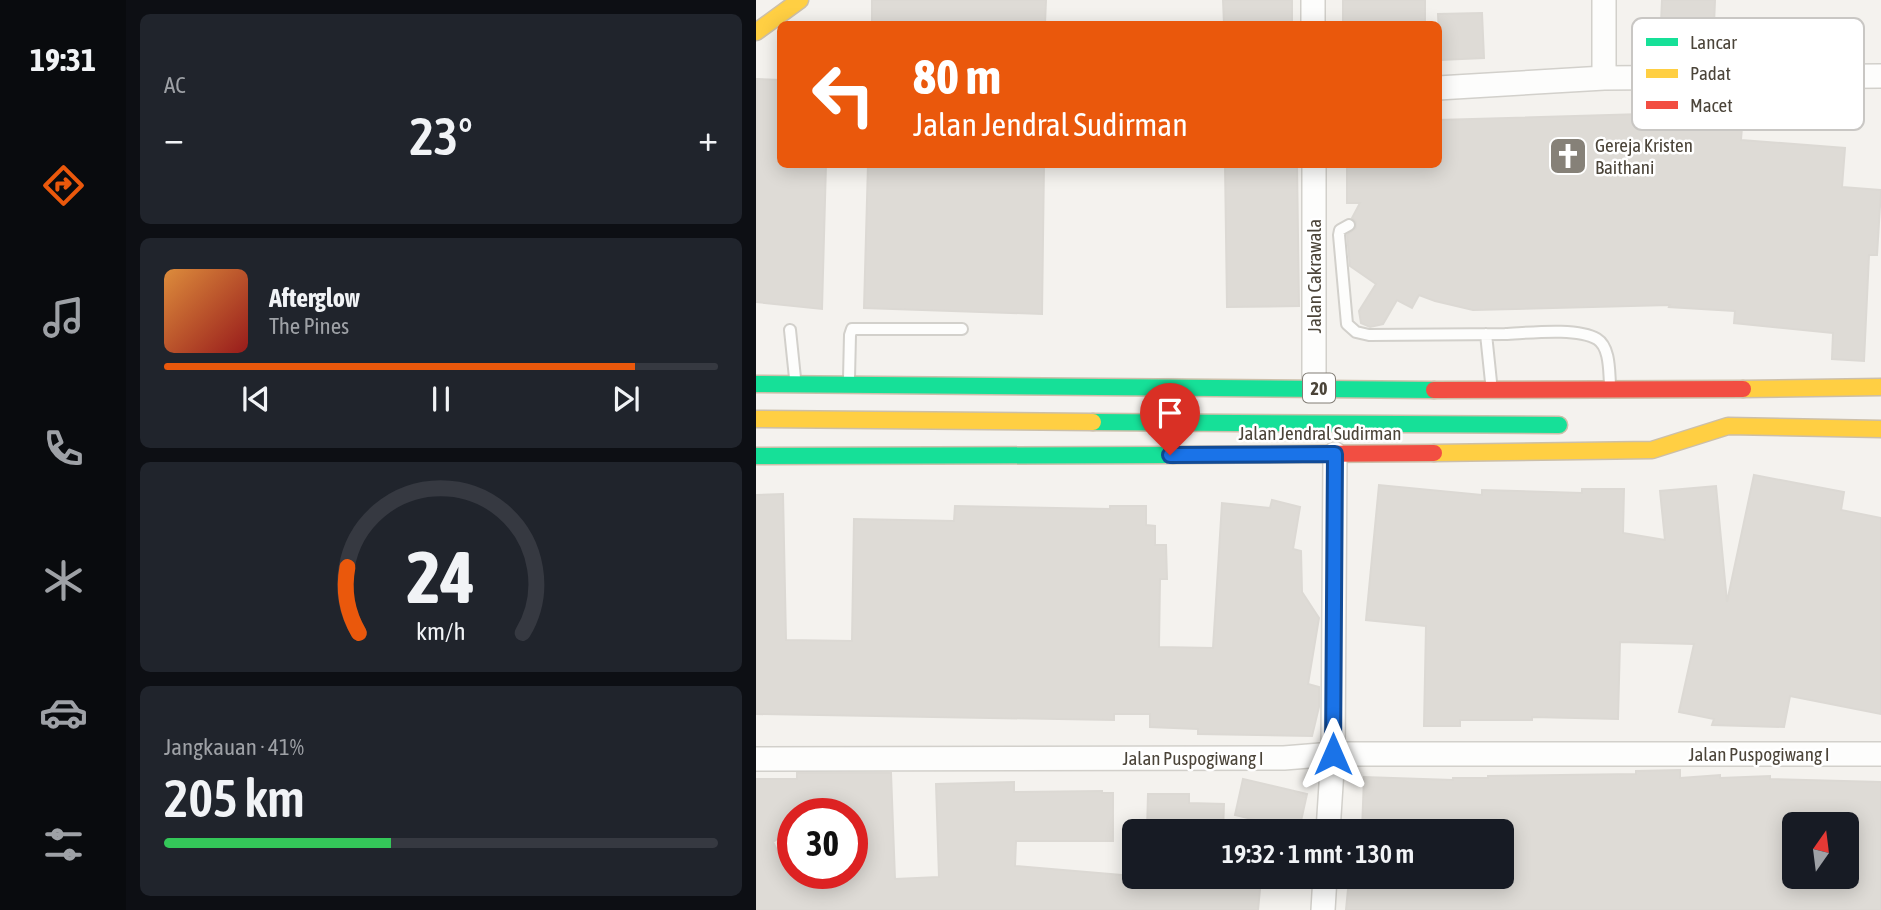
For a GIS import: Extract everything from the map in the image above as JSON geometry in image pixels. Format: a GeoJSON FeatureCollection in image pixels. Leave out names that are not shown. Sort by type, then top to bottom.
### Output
{"type":"FeatureCollection","features":[{"type":"Feature","properties":{"kind":"highway"},"geometry":{"type":"LineString","coordinates":[[756,32],[800,0]]}},
{"type":"Feature","properties":{"kind":"highway","name":"20"},"geometry":{"type":"LineString","coordinates":[[756,384],[1610,391],[1881,387]]}},
{"type":"Feature","properties":{"kind":"highway","name":"20"},"geometry":{"type":"LineString","coordinates":[[756,419],[1571,425]]}},
{"type":"Feature","properties":{"kind":"highway"},"geometry":{"type":"LineString","coordinates":[[1676,426],[1728,426]]}},
{"type":"Feature","properties":{"kind":"highway","name":"Jalan Jendral Sudirman"},"geometry":{"type":"LineString","coordinates":[[756,456],[1652,450],[1728,426],[1881,429]]}},
{"type":"Feature","properties":{"kind":"street"},"geometry":{"type":"LineString","coordinates":[[1313,0],[1313,21]]}},
{"type":"Feature","properties":{"kind":"street"},"geometry":{"type":"LineString","coordinates":[[1604,0],[1604,78]]}},
{"type":"Feature","properties":{"kind":"street"},"geometry":{"type":"LineString","coordinates":[[1442,88],[1632,78]]}},
{"type":"Feature","properties":{"kind":"street","name":"Jalan Cakrawala"},"geometry":{"type":"LineString","coordinates":[[1314,168],[1314,388]]}},
{"type":"Feature","properties":{"kind":"street"},"geometry":{"type":"LineString","coordinates":[[1329,819],[1333,754],[1335,454]]}},
{"type":"Feature","properties":{"kind":"street","name":"Jalan Puspogiwang I"},"geometry":{"type":"LineString","coordinates":[[756,759],[1270,758],[1333,754],[1881,754]]}},
{"type":"Feature","properties":{"kind":"street"},"geometry":{"type":"LineString","coordinates":[[1323,910],[1324,889]]}},
{"type":"Feature","properties":{"kind":"lane"},"geometry":{"type":"LineString","coordinates":[[1349,225],[1340,230],[1339,235],[1348,324],[1356,332],[1369,335],[1574,334],[1597,339],[1604,345],[1609,365],[1610,391]]}},
{"type":"Feature","properties":{"kind":"lane"},"geometry":{"type":"LineString","coordinates":[[849,384],[849,335],[852,329],[962,329]]}},
{"type":"Feature","properties":{"kind":"lane"},"geometry":{"type":"LineString","coordinates":[[790,330],[795,384]]}},
{"type":"Feature","properties":{"kind":"lane"},"geometry":{"type":"LineString","coordinates":[[1486,334],[1492,389]]}},
{"type":"Feature","properties":{"kind":"building"},"geometry":{"type":"Polygon","coordinates":[[[872,0],[1046,0],[1045,21],[872,21],[872,0]]]}},
{"type":"Feature","properties":{"kind":"building"},"geometry":{"type":"Polygon","coordinates":[[[1223,0],[1292,0],[1292,21],[1224,21],[1223,0]]]}},
{"type":"Feature","properties":{"kind":"building"},"geometry":{"type":"Polygon","coordinates":[[[1343,0],[1425,0],[1425,21],[1343,21],[1343,0]]]}},
{"type":"Feature","properties":{"kind":"building"},"geometry":{"type":"Polygon","coordinates":[[[1662,0],[1715,0],[1714,18],[1661,18],[1662,0]]]}},
{"type":"Feature","properties":{"kind":"building"},"geometry":{"type":"Polygon","coordinates":[[[1482,13],[1484,58],[1442,60],[1442,21],[1438,21],[1438,14],[1482,13]]]}},
{"type":"Feature","properties":{"kind":"building"},"geometry":{"type":"Polygon","coordinates":[[[757,79],[777,80],[777,168],[826,168],[822,309],[756,302],[757,79]]]}},
{"type":"Feature","properties":{"kind":"building"},"geometry":{"type":"Polygon","coordinates":[[[1632,114],[1632,130],[1742,130],[1741,140],[1845,148],[1842,187],[1881,190],[1877,255],[1869,255],[1864,361],[1832,359],[1833,333],[1734,323],[1735,311],[1669,307],[1670,305],[1473,310],[1419,295],[1412,308],[1397,300],[1383,324],[1370,327],[1361,323],[1359,311],[1376,284],[1350,266],[1347,235],[1356,228],[1356,222],[1352,218],[1360,203],[1347,203],[1347,168],[1442,168],[1442,120],[1632,114]]]}},
{"type":"Feature","properties":{"kind":"building"},"geometry":{"type":"Polygon","coordinates":[[[868,168],[1044,168],[1042,314],[864,308],[868,168]]]}},
{"type":"Feature","properties":{"kind":"building"},"geometry":{"type":"Polygon","coordinates":[[[1225,168],[1297,168],[1299,306],[1227,307],[1225,168]]]}},
{"type":"Feature","properties":{"kind":"building"},"geometry":{"type":"Polygon","coordinates":[[[1754,475],[1844,492],[1841,510],[1881,518],[1881,714],[1790,696],[1784,727],[1712,725],[1714,719],[1679,712],[1694,644],[1620,642],[1618,719],[1532,717],[1532,720],[1460,720],[1460,726],[1424,726],[1426,626],[1366,620],[1379,485],[1482,495],[1482,490],[1582,493],[1582,489],[1624,489],[1623,533],[1665,540],[1660,491],[1716,486],[1727,602],[1754,475]]]}},
{"type":"Feature","properties":{"kind":"building"},"geometry":{"type":"Polygon","coordinates":[[[783,494],[786,640],[852,641],[854,519],[954,521],[955,506],[1110,509],[1110,506],[1146,506],[1146,525],[1155,526],[1155,545],[1166,545],[1167,579],[1160,579],[1159,647],[1213,648],[1222,503],[1270,508],[1272,500],[1300,507],[1293,549],[1301,551],[1302,592],[1319,618],[1308,684],[1319,687],[1319,707],[1312,736],[1198,734],[1198,729],[1150,727],[1150,714],[1114,714],[1114,720],[756,714],[756,495],[783,494]]]}},
{"type":"Feature","properties":{"kind":"building"},"geometry":{"type":"Polygon","coordinates":[[[1680,770],[1680,778],[1720,775],[1720,778],[1770,776],[1770,779],[1881,782],[1881,910],[1346,910],[1348,889],[1514,889],[1514,819],[1362,819],[1364,777],[1453,780],[1488,776],[1636,774],[1636,771],[1680,770]]]}},
{"type":"Feature","properties":{"kind":"building"},"geometry":{"type":"Polygon","coordinates":[[[797,773],[891,773],[895,879],[939,877],[936,784],[1014,782],[1014,792],[1113,793],[1113,841],[1016,841],[1015,866],[1122,875],[1122,889],[1260,889],[1258,910],[756,910],[756,779],[797,779],[797,773]]]}},
{"type":"Feature","properties":{"kind":"building"},"geometry":{"type":"Polygon","coordinates":[[[1243,779],[1307,794],[1301,819],[1252,819],[1235,815],[1243,779]]]}},
{"type":"Feature","properties":{"kind":"building"},"geometry":{"type":"Polygon","coordinates":[[[1148,794],[1189,794],[1189,803],[1224,804],[1223,819],[1147,819],[1148,794]]]}},
{"type":"Feature","properties":{"kind":"traffic: fast"},"geometry":{"type":"LineString","coordinates":[[756,384],[1434,390]]}},
{"type":"Feature","properties":{"kind":"traffic: fast"},"geometry":{"type":"LineString","coordinates":[[1093,422],[1559,425]]}},
{"type":"Feature","properties":{"kind":"traffic: fast"},"geometry":{"type":"LineString","coordinates":[[756,456],[1173,455]]}},
{"type":"Feature","properties":{"kind":"traffic: slow"},"geometry":{"type":"LineString","coordinates":[[756,32],[800,0]]}},
{"type":"Feature","properties":{"kind":"traffic: slow"},"geometry":{"type":"LineString","coordinates":[[1743,389],[1881,387]]}},
{"type":"Feature","properties":{"kind":"traffic: slow"},"geometry":{"type":"LineString","coordinates":[[756,419],[1093,422]]}},
{"type":"Feature","properties":{"kind":"traffic: slow"},"geometry":{"type":"LineString","coordinates":[[1434,453],[1652,450],[1728,426],[1881,429]]}},
{"type":"Feature","properties":{"kind":"traffic: jam"},"geometry":{"type":"LineString","coordinates":[[1434,390],[1743,389]]}},
{"type":"Feature","properties":{"kind":"traffic: jam"},"geometry":{"type":"LineString","coordinates":[[1173,455],[1434,453]]}},
{"type":"Feature","properties":{"kind":"place","name":"Gereja Kristen Baithani"},"geometry":{"type":"Point","coordinates":[1568,156]}},
{"type":"Feature","properties":{"kind":"route"},"geometry":{"type":"LineString","coordinates":[[1170,455],[1335,454],[1333,754]]}}]}
